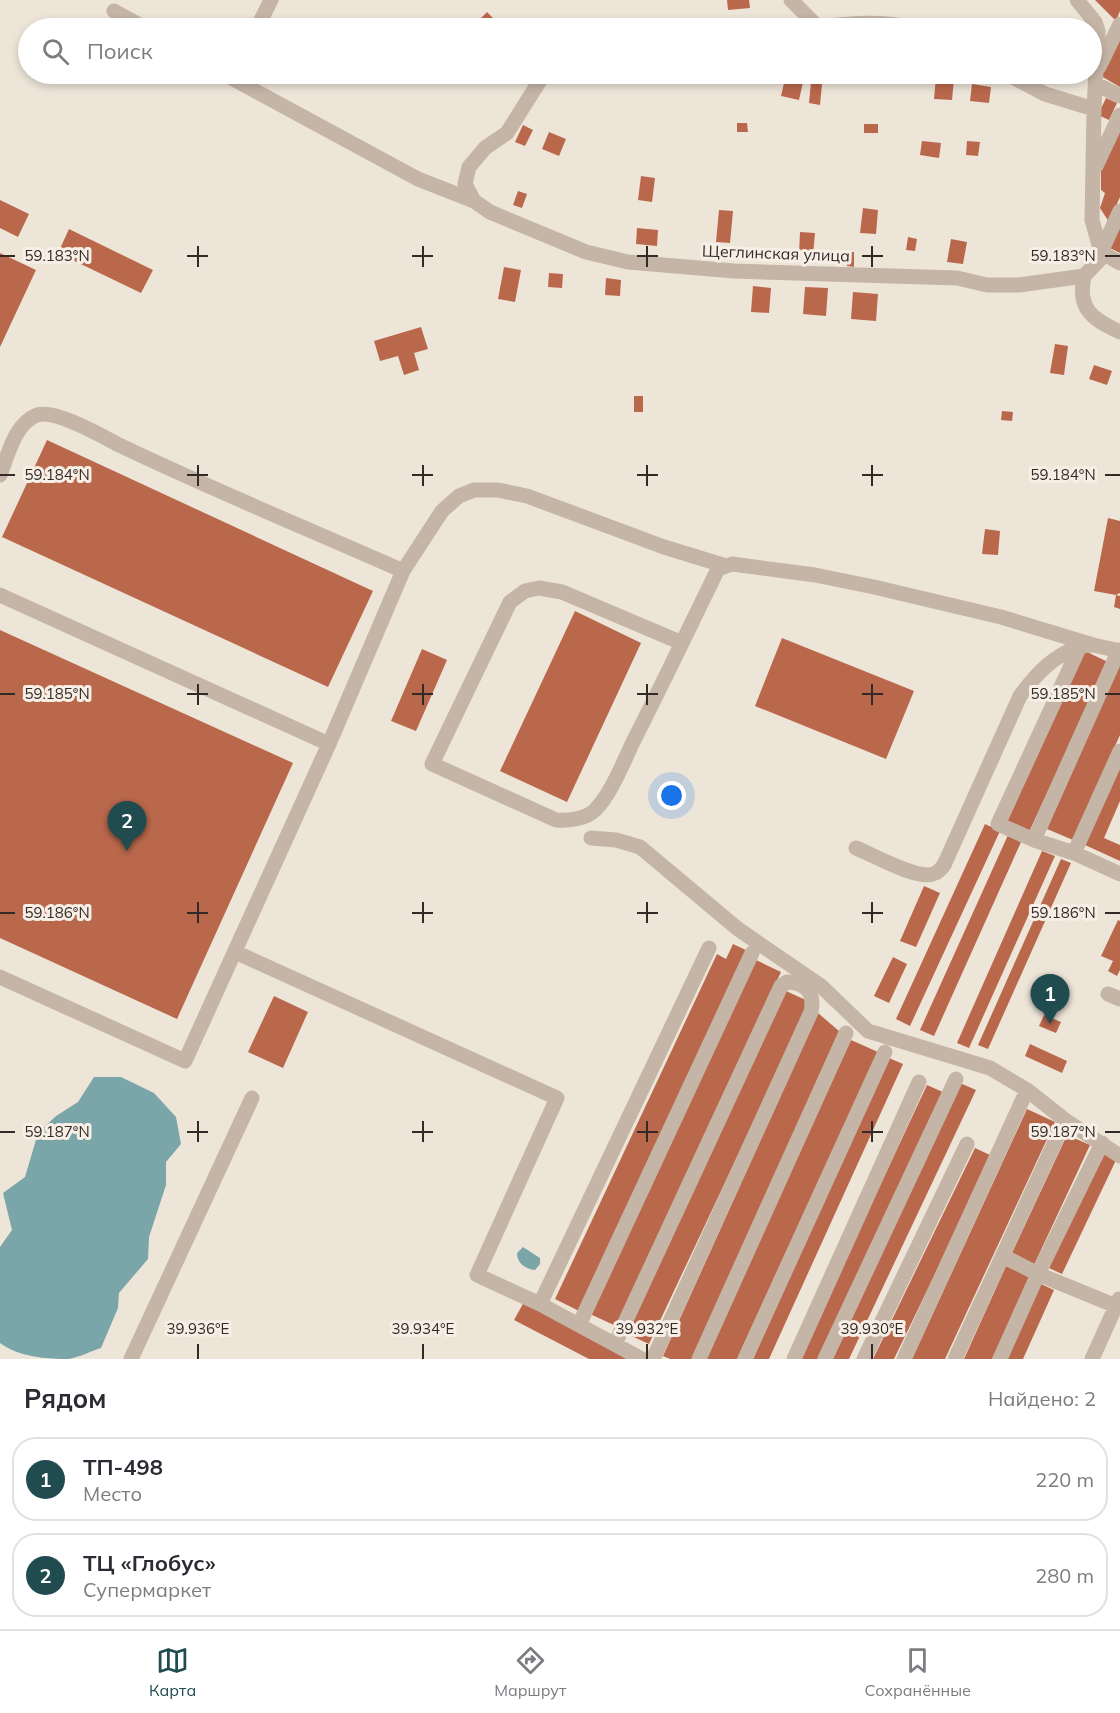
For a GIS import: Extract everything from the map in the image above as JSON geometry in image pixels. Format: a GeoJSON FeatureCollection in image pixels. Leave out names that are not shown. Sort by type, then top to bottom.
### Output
{"type":"FeatureCollection","features":[{"type":"Feature","properties":{"kind":"street"},"geometry":{"type":"LineString","coordinates":[[262,18],[271,0]]}},
{"type":"Feature","properties":{"kind":"street"},"geometry":{"type":"LineString","coordinates":[[791,0],[804,18]]}},
{"type":"Feature","properties":{"kind":"street"},"geometry":{"type":"LineString","coordinates":[[1082,2],[1092,18]]}},
{"type":"Feature","properties":{"kind":"street"},"geometry":{"type":"LineString","coordinates":[[114,11],[127,18]]}},
{"type":"Feature","properties":{"kind":"street"},"geometry":{"type":"LineString","coordinates":[[1102,64],[1120,24]]}},
{"type":"Feature","properties":{"kind":"street"},"geometry":{"type":"LineString","coordinates":[[1102,82],[1120,96]]}},
{"type":"Feature","properties":{"kind":"street","name":"Щеглинская улица"},"geometry":{"type":"LineString","coordinates":[[247,84],[418,180],[474,201],[490,212],[586,252],[628,262],[734,271],[957,278],[987,285],[1019,285],[1084,276]]}},
{"type":"Feature","properties":{"kind":"street"},"geometry":{"type":"LineString","coordinates":[[474,201],[465,184],[469,167],[485,148],[507,133],[538,84]]}},
{"type":"Feature","properties":{"kind":"street"},"geometry":{"type":"LineString","coordinates":[[1026,84],[1045,94],[1094,109]]}},
{"type":"Feature","properties":{"kind":"street"},"geometry":{"type":"LineString","coordinates":[[1096,84],[1092,220],[1102,254],[1120,263]]}},
{"type":"Feature","properties":{"kind":"street"},"geometry":{"type":"LineString","coordinates":[[1094,171],[1120,115]]}},
{"type":"Feature","properties":{"kind":"street"},"geometry":{"type":"LineString","coordinates":[[1120,211],[1102,254],[1084,276],[1081,291],[1083,302],[1093,317],[1120,332]]}},
{"type":"Feature","properties":{"kind":"street"},"geometry":{"type":"LineString","coordinates":[[0,475],[24,423],[39,414],[54,416],[403,571]]}},
{"type":"Feature","properties":{"kind":"street"},"geometry":{"type":"LineString","coordinates":[[0,977],[185,1061],[329,744],[403,571],[442,511],[459,496],[474,489],[498,490],[527,496],[664,547],[726,566]]}},
{"type":"Feature","properties":{"kind":"street"},"geometry":{"type":"LineString","coordinates":[[682,644],[562,592],[539,588],[525,591],[510,603],[432,764],[556,820],[587,816],[596,810],[612,784],[682,644],[718,569],[732,564],[815,575],[874,587],[1001,616],[1087,646],[1119,650],[1034,840]]}},
{"type":"Feature","properties":{"kind":"street"},"geometry":{"type":"LineString","coordinates":[[0,595],[329,744]]}},
{"type":"Feature","properties":{"kind":"street"},"geometry":{"type":"LineString","coordinates":[[1087,646],[998,824],[1034,840],[1074,853],[1120,874]]}},
{"type":"Feature","properties":{"kind":"street"},"geometry":{"type":"LineString","coordinates":[[856,848],[915,873],[932,875],[939,872],[1020,696],[1034,676],[1049,663],[1064,652],[1087,646]]}},
{"type":"Feature","properties":{"kind":"street"},"geometry":{"type":"LineString","coordinates":[[1074,853],[1120,751]]}},
{"type":"Feature","properties":{"kind":"street"},"geometry":{"type":"LineString","coordinates":[[591,838],[616,840],[640,847],[738,929],[821,986],[868,1030],[990,1068],[1027,1090],[1065,1120],[1120,1156]]}},
{"type":"Feature","properties":{"kind":"street"},"geometry":{"type":"LineString","coordinates":[[540,1304],[709,948]]}},
{"type":"Feature","properties":{"kind":"street"},"geometry":{"type":"LineString","coordinates":[[235,952],[557,1098],[477,1275],[540,1304],[642,1359]]}},
{"type":"Feature","properties":{"kind":"street"},"geometry":{"type":"LineString","coordinates":[[579,1325],[752,953]]}},
{"type":"Feature","properties":{"kind":"street"},"geometry":{"type":"LineString","coordinates":[[615,1344],[781,986],[787,981],[795,982],[810,992],[813,1001],[812,1012],[653,1359]]}},
{"type":"Feature","properties":{"kind":"street"},"geometry":{"type":"LineString","coordinates":[[699,1359],[846,1032]]}},
{"type":"Feature","properties":{"kind":"street"},"geometry":{"type":"LineString","coordinates":[[745,1359],[885,1052]]}},
{"type":"Feature","properties":{"kind":"street"},"geometry":{"type":"LineString","coordinates":[[825,1359],[956,1079]]}},
{"type":"Feature","properties":{"kind":"street"},"geometry":{"type":"LineString","coordinates":[[794,1359],[920,1082]]}},
{"type":"Feature","properties":{"kind":"street"},"geometry":{"type":"LineString","coordinates":[[904,1359],[1027,1090]]}},
{"type":"Feature","properties":{"kind":"street"},"geometry":{"type":"LineString","coordinates":[[131,1359],[252,1098]]}},
{"type":"Feature","properties":{"kind":"street"},"geometry":{"type":"LineString","coordinates":[[955,1359],[1065,1120]]}},
{"type":"Feature","properties":{"kind":"street"},"geometry":{"type":"LineString","coordinates":[[1000,1359],[1038,1274],[1102,1143]]}},
{"type":"Feature","properties":{"kind":"street"},"geometry":{"type":"LineString","coordinates":[[864,1359],[967,1144]]}},
{"type":"Feature","properties":{"kind":"street"},"geometry":{"type":"LineString","coordinates":[[1003,1256],[1038,1274],[1118,1302],[1092,1359]]}},
{"type":"Feature","properties":{"kind":"water"},"geometry":{"type":"Polygon","coordinates":[[[94,1077],[121,1077],[154,1093],[176,1117],[181,1144],[166,1162],[166,1185],[149,1237],[148,1259],[119,1293],[118,1308],[101,1348],[69,1359],[42,1358],[7,1348],[0,1343],[0,1247],[12,1230],[3,1193],[25,1177],[38,1133],[56,1116],[78,1102],[94,1077]]]}},
{"type":"Feature","properties":{"kind":"water"},"geometry":{"type":"Polygon","coordinates":[[[523,1247],[540,1258],[540,1264],[535,1270],[525,1267],[518,1260],[517,1253],[523,1247]]]}},
{"type":"Feature","properties":{"kind":"building"},"geometry":{"type":"Polygon","coordinates":[[[727,0],[749,0],[750,8],[728,10],[727,0]]]}},
{"type":"Feature","properties":{"kind":"building"},"geometry":{"type":"Polygon","coordinates":[[[1095,0],[1120,0],[1120,11],[1116,21],[1095,0]]]}},
{"type":"Feature","properties":{"kind":"building"},"geometry":{"type":"Polygon","coordinates":[[[487,12],[493,18],[481,18],[487,12]]]}},
{"type":"Feature","properties":{"kind":"building"},"geometry":{"type":"Polygon","coordinates":[[[1120,38],[1120,87],[1102,77],[1120,38]]]}},
{"type":"Feature","properties":{"kind":"building"},"geometry":{"type":"Polygon","coordinates":[[[784,84],[803,84],[799,100],[781,96],[784,84]]]}},
{"type":"Feature","properties":{"kind":"building"},"geometry":{"type":"Polygon","coordinates":[[[811,84],[822,84],[820,105],[809,103],[811,84]]]}},
{"type":"Feature","properties":{"kind":"building"},"geometry":{"type":"Polygon","coordinates":[[[935,84],[954,84],[952,100],[934,99],[935,84]]]}},
{"type":"Feature","properties":{"kind":"building"},"geometry":{"type":"Polygon","coordinates":[[[972,84],[991,87],[989,103],[970,101],[972,84]]]}},
{"type":"Feature","properties":{"kind":"building"},"geometry":{"type":"Polygon","coordinates":[[[1106,98],[1117,103],[1109,120],[1098,115],[1106,98]]]}},
{"type":"Feature","properties":{"kind":"building"},"geometry":{"type":"Polygon","coordinates":[[[737,123],[747,123],[748,132],[737,132],[737,123]]]}},
{"type":"Feature","properties":{"kind":"building"},"geometry":{"type":"Polygon","coordinates":[[[864,124],[878,124],[878,133],[864,133],[864,124]]]}},
{"type":"Feature","properties":{"kind":"building"},"geometry":{"type":"Polygon","coordinates":[[[523,125],[533,130],[525,146],[515,142],[523,125]]]}},
{"type":"Feature","properties":{"kind":"building"},"geometry":{"type":"Polygon","coordinates":[[[1120,130],[1120,197],[1109,222],[1100,208],[1105,193],[1101,190],[1101,169],[1120,130]]]}},
{"type":"Feature","properties":{"kind":"building"},"geometry":{"type":"Polygon","coordinates":[[[549,132],[566,139],[559,156],[542,149],[549,132]]]}},
{"type":"Feature","properties":{"kind":"building"},"geometry":{"type":"Polygon","coordinates":[[[922,141],[941,143],[939,158],[920,155],[922,141]]]}},
{"type":"Feature","properties":{"kind":"building"},"geometry":{"type":"Polygon","coordinates":[[[967,141],[980,142],[978,156],[966,155],[967,141]]]}},
{"type":"Feature","properties":{"kind":"building"},"geometry":{"type":"Polygon","coordinates":[[[641,176],[655,178],[652,202],[638,200],[641,176]]]}},
{"type":"Feature","properties":{"kind":"building"},"geometry":{"type":"Polygon","coordinates":[[[518,191],[527,194],[522,208],[513,205],[518,191]]]}},
{"type":"Feature","properties":{"kind":"building"},"geometry":{"type":"Polygon","coordinates":[[[0,200],[29,214],[18,237],[0,228],[0,200]]]}},
{"type":"Feature","properties":{"kind":"building"},"geometry":{"type":"Polygon","coordinates":[[[863,208],[878,210],[876,234],[860,233],[863,208]]]}},
{"type":"Feature","properties":{"kind":"building"},"geometry":{"type":"Polygon","coordinates":[[[719,210],[733,211],[730,243],[716,242],[719,210]]]}},
{"type":"Feature","properties":{"kind":"building"},"geometry":{"type":"Polygon","coordinates":[[[1120,227],[1120,253],[1110,248],[1120,227]]]}},
{"type":"Feature","properties":{"kind":"building"},"geometry":{"type":"Polygon","coordinates":[[[637,228],[658,230],[657,246],[636,244],[637,228]]]}},
{"type":"Feature","properties":{"kind":"building"},"geometry":{"type":"Polygon","coordinates":[[[69,229],[153,270],[141,293],[58,253],[69,229]]]}},
{"type":"Feature","properties":{"kind":"building"},"geometry":{"type":"Polygon","coordinates":[[[800,232],[815,233],[813,255],[799,254],[800,232]]]}},
{"type":"Feature","properties":{"kind":"building"},"geometry":{"type":"Polygon","coordinates":[[[908,237],[917,239],[915,251],[906,250],[908,237]]]}},
{"type":"Feature","properties":{"kind":"building"},"geometry":{"type":"Polygon","coordinates":[[[951,239],[967,242],[963,264],[947,262],[951,239]]]}},
{"type":"Feature","properties":{"kind":"building"},"geometry":{"type":"Polygon","coordinates":[[[847,252],[854,252],[854,267],[847,266],[847,252]]]}},
{"type":"Feature","properties":{"kind":"building"},"geometry":{"type":"Polygon","coordinates":[[[0,253],[36,270],[0,347],[0,253]]]}},
{"type":"Feature","properties":{"kind":"building"},"geometry":{"type":"Polygon","coordinates":[[[504,267],[521,270],[515,302],[498,299],[504,267]]]}},
{"type":"Feature","properties":{"kind":"building"},"geometry":{"type":"Polygon","coordinates":[[[549,273],[563,274],[562,288],[548,287],[549,273]]]}},
{"type":"Feature","properties":{"kind":"building"},"geometry":{"type":"Polygon","coordinates":[[[606,278],[621,280],[620,296],[605,295],[606,278]]]}},
{"type":"Feature","properties":{"kind":"building"},"geometry":{"type":"Polygon","coordinates":[[[753,286],[771,288],[769,313],[751,312],[753,286]]]}},
{"type":"Feature","properties":{"kind":"building"},"geometry":{"type":"Polygon","coordinates":[[[805,287],[828,288],[826,316],[803,314],[805,287]]]}},
{"type":"Feature","properties":{"kind":"building"},"geometry":{"type":"Polygon","coordinates":[[[853,292],[878,294],[876,321],[851,319],[853,292]]]}},
{"type":"Feature","properties":{"kind":"building"},"geometry":{"type":"Polygon","coordinates":[[[421,327],[428,349],[414,353],[419,370],[404,375],[398,356],[380,361],[374,341],[421,327]]]}},
{"type":"Feature","properties":{"kind":"building"},"geometry":{"type":"Polygon","coordinates":[[[1055,344],[1068,346],[1064,375],[1050,373],[1055,344]]]}},
{"type":"Feature","properties":{"kind":"building"},"geometry":{"type":"Polygon","coordinates":[[[1094,365],[1112,371],[1107,385],[1089,379],[1094,365]]]}},
{"type":"Feature","properties":{"kind":"building"},"geometry":{"type":"Polygon","coordinates":[[[634,396],[643,396],[643,412],[634,412],[634,396]]]}},
{"type":"Feature","properties":{"kind":"building"},"geometry":{"type":"Polygon","coordinates":[[[1002,411],[1013,412],[1012,421],[1001,420],[1002,411]]]}},
{"type":"Feature","properties":{"kind":"building"},"geometry":{"type":"Polygon","coordinates":[[[47,440],[373,591],[328,687],[2,537],[47,440]]]}},
{"type":"Feature","properties":{"kind":"building"},"geometry":{"type":"Polygon","coordinates":[[[1108,518],[1120,521],[1120,593],[1116,595],[1094,591],[1108,518]]]}},
{"type":"Feature","properties":{"kind":"building"},"geometry":{"type":"Polygon","coordinates":[[[985,529],[1000,531],[998,555],[982,554],[985,529]]]}},
{"type":"Feature","properties":{"kind":"building"},"geometry":{"type":"Polygon","coordinates":[[[1116,595],[1120,596],[1120,609],[1114,607],[1116,595]]]}},
{"type":"Feature","properties":{"kind":"building"},"geometry":{"type":"Polygon","coordinates":[[[575,611],[641,643],[567,802],[500,771],[575,611]]]}},
{"type":"Feature","properties":{"kind":"building"},"geometry":{"type":"Polygon","coordinates":[[[0,630],[293,763],[177,1019],[0,938],[0,630]]]}},
{"type":"Feature","properties":{"kind":"building"},"geometry":{"type":"Polygon","coordinates":[[[782,638],[914,691],[886,759],[755,706],[782,638]]]}},
{"type":"Feature","properties":{"kind":"building"},"geometry":{"type":"Polygon","coordinates":[[[422,649],[447,660],[416,731],[391,721],[422,649]]]}},
{"type":"Feature","properties":{"kind":"building"},"geometry":{"type":"Polygon","coordinates":[[[1085,651],[1108,662],[1029,832],[1007,822],[1085,651]]]}},
{"type":"Feature","properties":{"kind":"building"},"geometry":{"type":"Polygon","coordinates":[[[1120,664],[1120,735],[1073,840],[1047,829],[1120,664]]]}},
{"type":"Feature","properties":{"kind":"building"},"geometry":{"type":"Polygon","coordinates":[[[1120,767],[1120,801],[1104,838],[1120,845],[1120,861],[1085,845],[1120,767]]]}},
{"type":"Feature","properties":{"kind":"building"},"geometry":{"type":"Polygon","coordinates":[[[985,824],[1000,831],[910,1026],[896,1019],[985,824]]]}},
{"type":"Feature","properties":{"kind":"building"},"geometry":{"type":"Polygon","coordinates":[[[1008,835],[1021,842],[934,1036],[920,1030],[1008,835]]]}},
{"type":"Feature","properties":{"kind":"building"},"geometry":{"type":"Polygon","coordinates":[[[1042,851],[1055,856],[969,1048],[957,1043],[1042,851]]]}},
{"type":"Feature","properties":{"kind":"building"},"geometry":{"type":"Polygon","coordinates":[[[1061,859],[1071,863],[988,1049],[978,1045],[1061,859]]]}},
{"type":"Feature","properties":{"kind":"building"},"geometry":{"type":"Polygon","coordinates":[[[924,886],[940,893],[916,947],[900,941],[924,886]]]}},
{"type":"Feature","properties":{"kind":"building"},"geometry":{"type":"Polygon","coordinates":[[[1118,920],[1120,921],[1120,970],[1117,976],[1108,971],[1113,961],[1101,956],[1118,920]]]}},
{"type":"Feature","properties":{"kind":"building"},"geometry":{"type":"Polygon","coordinates":[[[733,944],[748,951],[579,1311],[555,1299],[717,954],[726,959],[733,944]]]}},
{"type":"Feature","properties":{"kind":"building"},"geometry":{"type":"Polygon","coordinates":[[[893,957],[907,964],[889,1003],[874,996],[893,957]]]}},
{"type":"Feature","properties":{"kind":"building"},"geometry":{"type":"Polygon","coordinates":[[[756,960],[781,972],[616,1326],[590,1314],[756,960]]]}},
{"type":"Feature","properties":{"kind":"building"},"geometry":{"type":"Polygon","coordinates":[[[786,991],[810,1002],[649,1344],[625,1333],[786,991]]]}},
{"type":"Feature","properties":{"kind":"building"},"geometry":{"type":"Polygon","coordinates":[[[274,996],[308,1012],[283,1068],[248,1052],[274,996]]]}},
{"type":"Feature","properties":{"kind":"building"},"geometry":{"type":"Polygon","coordinates":[[[818,1013],[839,1031],[693,1359],[670,1359],[663,1356],[818,1013]]]}},
{"type":"Feature","properties":{"kind":"building"},"geometry":{"type":"Polygon","coordinates":[[[1044,1015],[1061,1022],[1056,1033],[1039,1026],[1044,1015]]]}},
{"type":"Feature","properties":{"kind":"building"},"geometry":{"type":"Polygon","coordinates":[[[851,1040],[878,1052],[737,1359],[705,1359],[851,1040]]]}},
{"type":"Feature","properties":{"kind":"building"},"geometry":{"type":"Polygon","coordinates":[[[1030,1044],[1067,1061],[1062,1073],[1025,1056],[1030,1044]]]}},
{"type":"Feature","properties":{"kind":"building"},"geometry":{"type":"Polygon","coordinates":[[[889,1058],[903,1064],[769,1359],[753,1359],[889,1058]]]}},
{"type":"Feature","properties":{"kind":"building"},"geometry":{"type":"Polygon","coordinates":[[[960,1083],[976,1090],[849,1359],[829,1359],[960,1083]]]}},
{"type":"Feature","properties":{"kind":"building"},"geometry":{"type":"Polygon","coordinates":[[[927,1085],[945,1093],[820,1359],[799,1359],[927,1085]]]}},
{"type":"Feature","properties":{"kind":"building"},"geometry":{"type":"Polygon","coordinates":[[[1027,1109],[1055,1122],[945,1359],[912,1359],[1027,1109]]]}},
{"type":"Feature","properties":{"kind":"building"},"geometry":{"type":"Polygon","coordinates":[[[1067,1135],[1090,1145],[1034,1265],[1011,1255],[1067,1135]]]}},
{"type":"Feature","properties":{"kind":"building"},"geometry":{"type":"Polygon","coordinates":[[[975,1148],[992,1156],[894,1359],[873,1359],[975,1148]]]}},
{"type":"Feature","properties":{"kind":"building"},"geometry":{"type":"Polygon","coordinates":[[[1104,1152],[1117,1158],[1062,1274],[1049,1268],[1104,1152]]]}},
{"type":"Feature","properties":{"kind":"building"},"geometry":{"type":"Polygon","coordinates":[[[1006,1266],[1030,1277],[992,1359],[964,1359],[1006,1266]]]}},
{"type":"Feature","properties":{"kind":"building"},"geometry":{"type":"Polygon","coordinates":[[[1041,1284],[1054,1290],[1023,1359],[1007,1359],[1041,1284]]]}},
{"type":"Feature","properties":{"kind":"building"},"geometry":{"type":"Polygon","coordinates":[[[524,1302],[631,1359],[589,1359],[514,1320],[524,1302]]]}},
{"type":"Feature","properties":{"kind":"place","name":"ТЦ «Глобус»"},"geometry":{"type":"Point","coordinates":[127,851]}},
{"type":"Feature","properties":{"kind":"place","name":"ТП-498"},"geometry":{"type":"Point","coordinates":[1050,1024]}}]}
